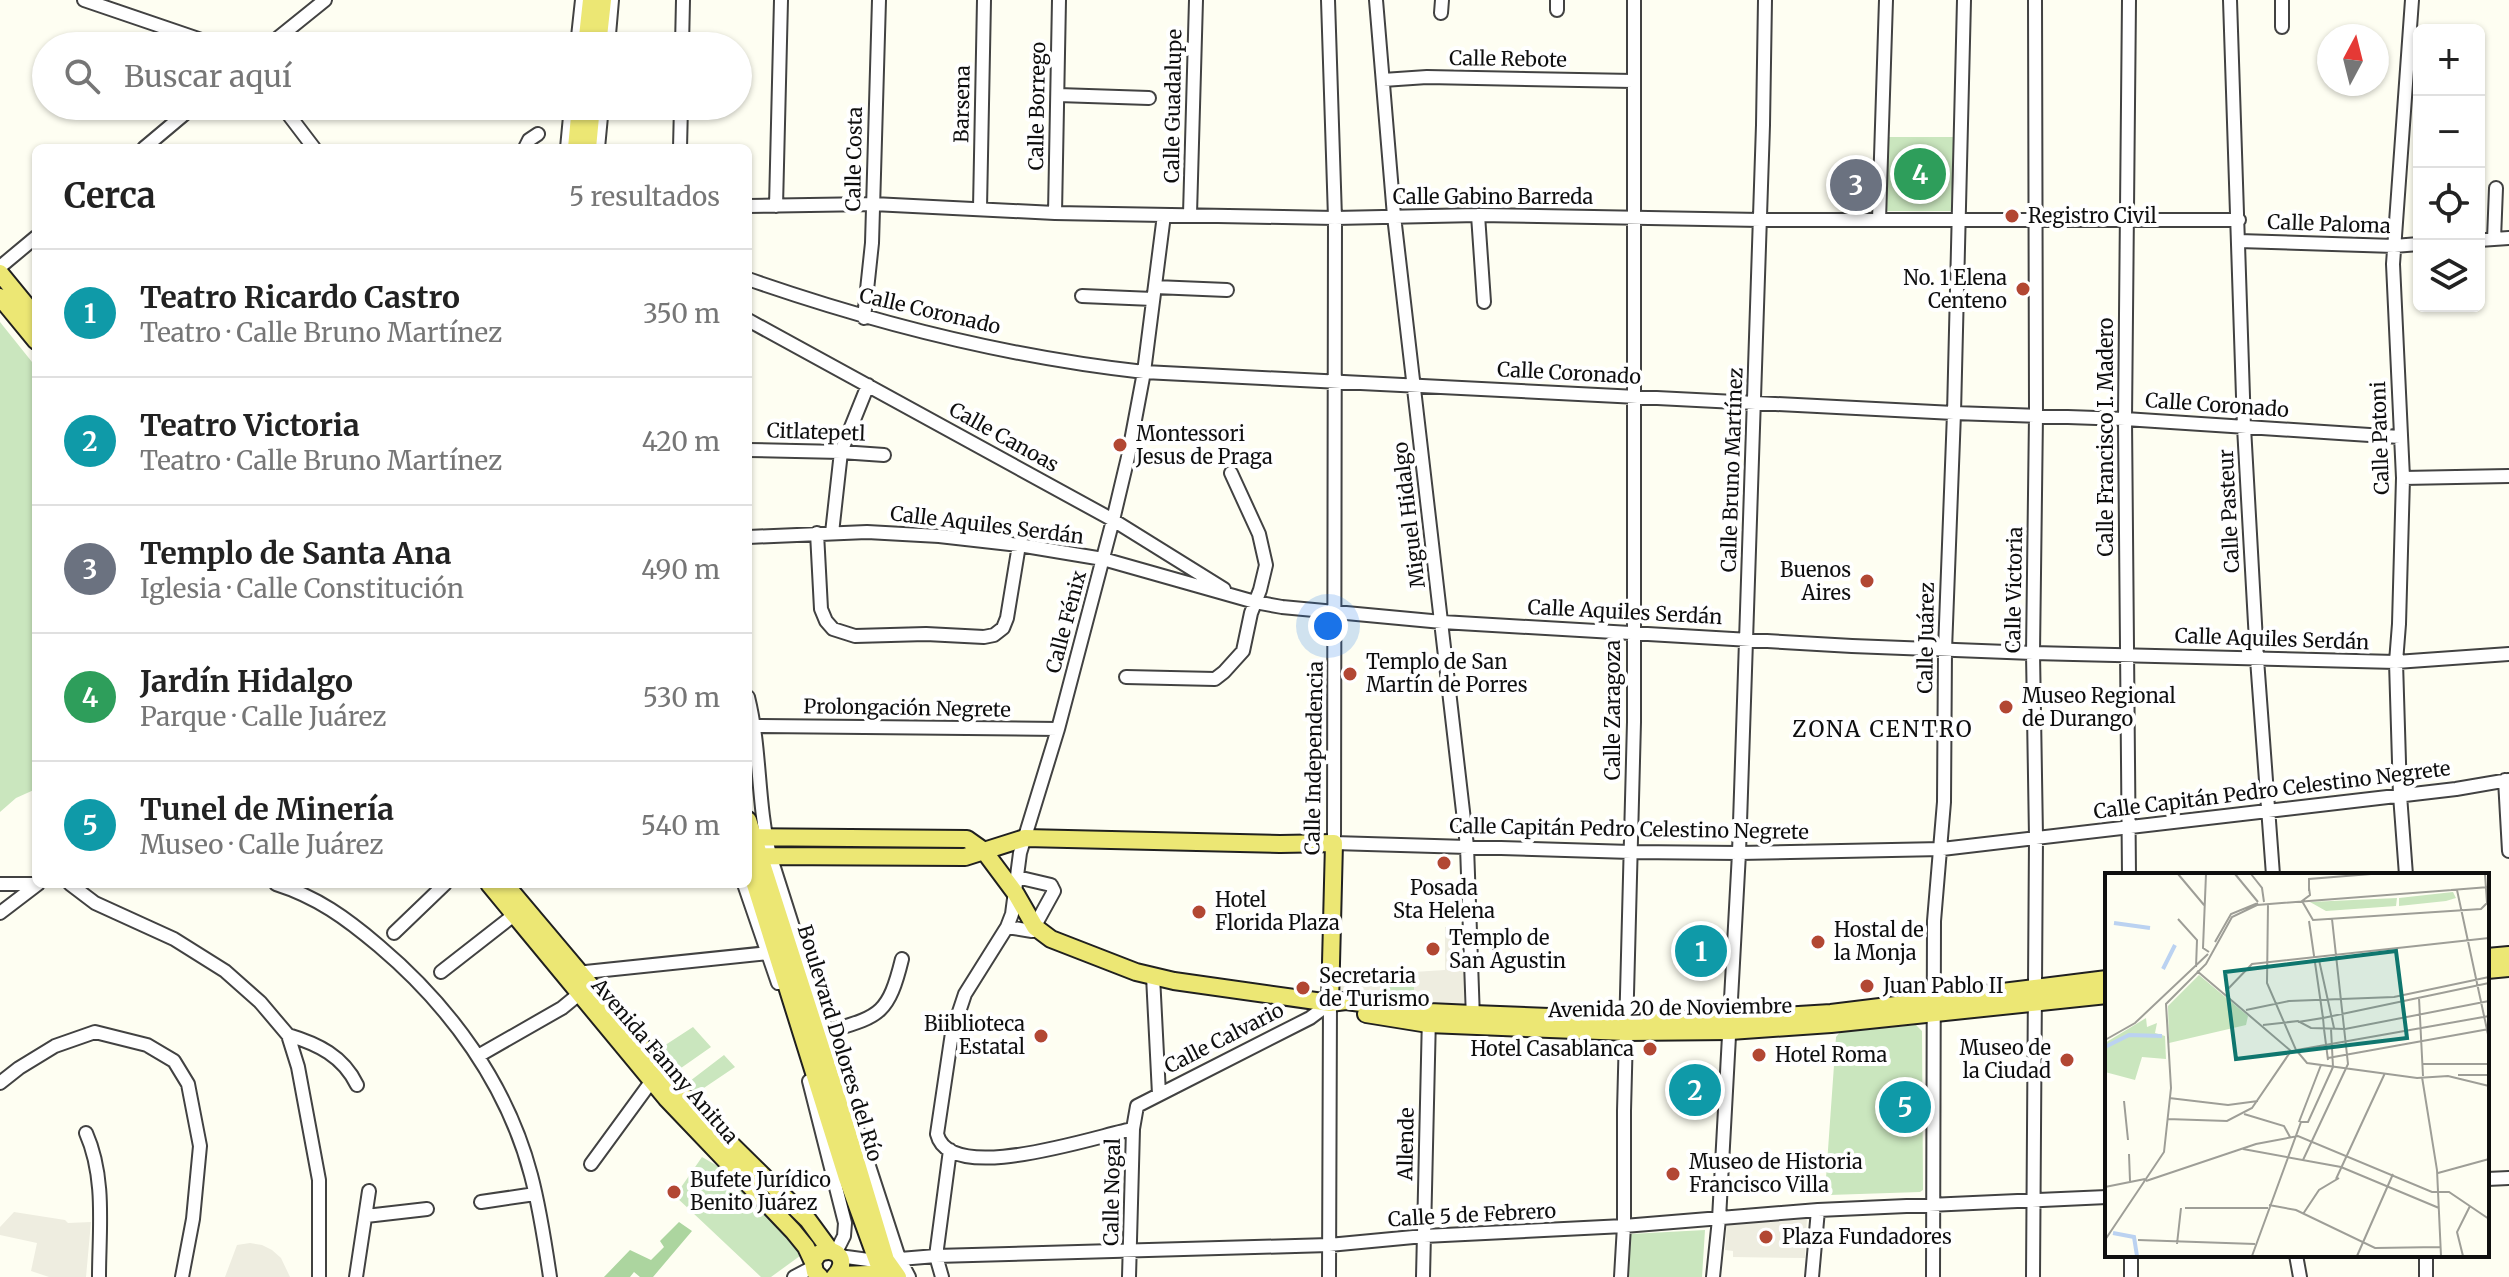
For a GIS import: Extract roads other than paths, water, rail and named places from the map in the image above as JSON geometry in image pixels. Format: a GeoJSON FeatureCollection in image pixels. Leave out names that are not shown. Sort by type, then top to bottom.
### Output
{"type":"FeatureCollection","features":[{"type":"Feature","properties":{"kind":"main road"},"geometry":{"type":"LineString","coordinates":[[588,32],[591,0]]}},
{"type":"Feature","properties":{"kind":"main road"},"geometry":{"type":"LineString","coordinates":[[600,32],[603,0]]}},
{"type":"Feature","properties":{"kind":"main road"},"geometry":{"type":"LineString","coordinates":[[576,144],[579,120]]}},
{"type":"Feature","properties":{"kind":"main road"},"geometry":{"type":"LineString","coordinates":[[588,144],[591,120]]}},
{"type":"Feature","properties":{"kind":"main road"},"geometry":{"type":"LineString","coordinates":[[0,273],[32,312]]}},
{"type":"Feature","properties":{"kind":"main road"},"geometry":{"type":"LineString","coordinates":[[0,297],[32,336]]}},
{"type":"Feature","properties":{"kind":"main road","name":"Calle Capitán Pedro Celestino Negrete"},"geometry":{"type":"LineString","coordinates":[[756,837],[960,838],[978,846]]}},
{"type":"Feature","properties":{"kind":"main road","name":"Boulevard Dolores del Río"},"geometry":{"type":"LineString","coordinates":[[756,837],[756,857],[841,1156],[885,1267],[898,1277]]}},
{"type":"Feature","properties":{"kind":"main road","name":"Calle Capitán Pedro Celestino Negrete"},"geometry":{"type":"LineString","coordinates":[[756,857],[965,857],[978,846],[1025,838],[1334,843]]}},
{"type":"Feature","properties":{"kind":"main road","name":"Calle Independencia"},"geometry":{"type":"LineString","coordinates":[[1330,1003],[1334,843]]}},
{"type":"Feature","properties":{"kind":"main road"},"geometry":{"type":"LineString","coordinates":[[978,846],[1016,885],[1035,927]]}},
{"type":"Feature","properties":{"kind":"main road","name":"Boulevard Dolores del Río"},"geometry":{"type":"LineString","coordinates":[[756,857],[865,1191],[885,1267]]}},
{"type":"Feature","properties":{"kind":"main road","name":"Avenida Fanny Anitua"},"geometry":{"type":"LineString","coordinates":[[494,888],[520,911],[656,1075],[686,1121],[793,1231],[806,1247],[815,1269]]}},
{"type":"Feature","properties":{"kind":"main road","name":"Avenida Fanny Anitua"},"geometry":{"type":"LineString","coordinates":[[507,888],[520,911]]}},
{"type":"Feature","properties":{"kind":"main road","name":"Avenida 20 de Noviembre"},"geometry":{"type":"LineString","coordinates":[[1035,927],[1051,939],[1153,976],[1330,1003],[1345,1011],[1429,1018],[1626,1026],[1831,1024],[1933,1006],[2035,994],[2105,979]]}},
{"type":"Feature","properties":{"kind":"main road"},"geometry":{"type":"LineString","coordinates":[[2489,957],[2509,955]]}},
{"type":"Feature","properties":{"kind":"main road"},"geometry":{"type":"LineString","coordinates":[[2489,970],[2509,968]]}},
{"type":"Feature","properties":{"kind":"main road","name":"Avenida 20 de Noviembre"},"geometry":{"type":"LineString","coordinates":[[2035,994],[2105,995]]}},
{"type":"Feature","properties":{"kind":"main road","name":"Avenida Fanny Anitua"},"geometry":{"type":"LineString","coordinates":[[656,1075],[808,1220],[835,1253]]}},
{"type":"Feature","properties":{"kind":"main road"},"geometry":{"type":"LineString","coordinates":[[834,1181],[841,1156]]}},
{"type":"Feature","properties":{"kind":"main road"},"geometry":{"type":"LineString","coordinates":[[865,1191],[869,1166]]}},
{"type":"Feature","properties":{"kind":"main road"},"geometry":{"type":"LineString","coordinates":[[815,1269],[818,1254],[835,1253],[842,1265],[840,1275],[885,1267]]}},
{"type":"Feature","properties":{"kind":"street"},"geometry":{"type":"LineString","coordinates":[[84,0],[178,32]]}},
{"type":"Feature","properties":{"kind":"street"},"geometry":{"type":"LineString","coordinates":[[285,32],[325,0]]}},
{"type":"Feature","properties":{"kind":"street"},"geometry":{"type":"LineString","coordinates":[[579,32],[582,0]]}},
{"type":"Feature","properties":{"kind":"street"},"geometry":{"type":"LineString","coordinates":[[609,32],[612,0]]}},
{"type":"Feature","properties":{"kind":"street"},"geometry":{"type":"LineString","coordinates":[[682,32],[683,0]]}},
{"type":"Feature","properties":{"kind":"street"},"geometry":{"type":"LineString","coordinates":[[776,206],[781,0]]}},
{"type":"Feature","properties":{"kind":"street","name":"Calle Costa"},"geometry":{"type":"LineString","coordinates":[[864,318],[872,243],[879,0]]}},
{"type":"Feature","properties":{"kind":"street","name":"Barsena"},"geometry":{"type":"LineString","coordinates":[[980,208],[984,0]]}},
{"type":"Feature","properties":{"kind":"street","name":"Calle Borrego"},"geometry":{"type":"LineString","coordinates":[[1055,213],[1059,0]]}},
{"type":"Feature","properties":{"kind":"street","name":"Calle Guadalupe"},"geometry":{"type":"LineString","coordinates":[[1190,214],[1196,0]]}},
{"type":"Feature","properties":{"kind":"street","name":"Calle Independencia"},"geometry":{"type":"LineString","coordinates":[[1328,0],[1335,218],[1334,843]]}},
{"type":"Feature","properties":{"kind":"street","name":"Miguel Hidalgo"},"geometry":{"type":"LineString","coordinates":[[1376,0],[1394,216],[1467,846],[1473,1020]]}},
{"type":"Feature","properties":{"kind":"street","name":"Calle Zaragoza"},"geometry":{"type":"LineString","coordinates":[[1621,1277],[1631,852],[1634,0]]}},
{"type":"Feature","properties":{"kind":"street","name":"Calle Bruno Martínez"},"geometry":{"type":"LineString","coordinates":[[1713,1277],[1719,1219],[1739,853],[1765,0]]}},
{"type":"Feature","properties":{"kind":"street"},"geometry":{"type":"LineString","coordinates":[[1879,220],[1886,0]]}},
{"type":"Feature","properties":{"kind":"street","name":"Calle Juárez"},"geometry":{"type":"LineString","coordinates":[[1933,1277],[1934,921],[1942,849],[1964,0]]}},
{"type":"Feature","properties":{"kind":"street","name":"Calle Victoria"},"geometry":{"type":"LineString","coordinates":[[2033,1277],[2035,0]]}},
{"type":"Feature","properties":{"kind":"street","name":"Calle Francisco I. Madero"},"geometry":{"type":"LineString","coordinates":[[2129,0],[2125,419],[2129,873]]}},
{"type":"Feature","properties":{"kind":"street","name":"Calle Pasteur"},"geometry":{"type":"LineString","coordinates":[[2230,0],[2244,427],[2273,873]]}},
{"type":"Feature","properties":{"kind":"street"},"geometry":{"type":"LineString","coordinates":[[2282,0],[2282,27]]}},
{"type":"Feature","properties":{"kind":"street","name":"Calle Patoni"},"geometry":{"type":"LineString","coordinates":[[2406,873],[2396,662],[2403,478],[2394,246],[2412,0]]}},
{"type":"Feature","properties":{"kind":"street","name":"Calle Rebote"},"geometry":{"type":"LineString","coordinates":[[1383,80],[1427,77],[1633,81]]}},
{"type":"Feature","properties":{"kind":"street"},"geometry":{"type":"LineString","coordinates":[[1058,95],[1149,98]]}},
{"type":"Feature","properties":{"kind":"street"},"geometry":{"type":"LineString","coordinates":[[149,144],[177,120]]}},
{"type":"Feature","properties":{"kind":"street"},"geometry":{"type":"LineString","coordinates":[[293,120],[311,144]]}},
{"type":"Feature","properties":{"kind":"street"},"geometry":{"type":"LineString","coordinates":[[567,144],[570,120]]}},
{"type":"Feature","properties":{"kind":"street"},"geometry":{"type":"LineString","coordinates":[[598,144],[601,120]]}},
{"type":"Feature","properties":{"kind":"street"},"geometry":{"type":"LineString","coordinates":[[680,144],[681,120]]}},
{"type":"Feature","properties":{"kind":"street"},"geometry":{"type":"LineString","coordinates":[[527,144],[538,134]]}},
{"type":"Feature","properties":{"kind":"street"},"geometry":{"type":"LineString","coordinates":[[2494,239],[2496,188]]}},
{"type":"Feature","properties":{"kind":"street","name":"Calle Gabino Barreda"},"geometry":{"type":"LineString","coordinates":[[752,206],[873,204],[1055,213],[1335,218],[1478,215],[1760,220],[2239,220]]}},
{"type":"Feature","properties":{"kind":"street","name":"Calle Fénix"},"geometry":{"type":"LineString","coordinates":[[950,1150],[939,1141],[937,1130],[952,1033],[965,994],[1007,927],[1015,905],[1025,838],[1058,729],[1128,457],[1144,372],[1164,215]]}},
{"type":"Feature","properties":{"kind":"street"},"geometry":{"type":"LineString","coordinates":[[1478,215],[1484,302]]}},
{"type":"Feature","properties":{"kind":"street"},"geometry":{"type":"LineString","coordinates":[[2485,240],[2509,238]]}},
{"type":"Feature","properties":{"kind":"street"},"geometry":{"type":"LineString","coordinates":[[0,267],[32,240]]}},
{"type":"Feature","properties":{"kind":"street","name":"Calle Paloma"},"geometry":{"type":"LineString","coordinates":[[2239,241],[2413,244]]}},
{"type":"Feature","properties":{"kind":"street","name":"Calle Coronado"},"geometry":{"type":"LineString","coordinates":[[752,280],[864,318],[992,347],[1144,372],[2125,419],[2400,437]]}},
{"type":"Feature","properties":{"kind":"street"},"geometry":{"type":"LineString","coordinates":[[1082,296],[1227,290]]}},
{"type":"Feature","properties":{"kind":"street","name":"Calle Canoas"},"geometry":{"type":"LineString","coordinates":[[752,322],[1113,520],[1237,597]]}},
{"type":"Feature","properties":{"kind":"street"},"geometry":{"type":"LineString","coordinates":[[832,533],[841,452],[868,385]]}},
{"type":"Feature","properties":{"kind":"street","name":"Citlatepetl"},"geometry":{"type":"LineString","coordinates":[[752,450],[884,455]]}},
{"type":"Feature","properties":{"kind":"street"},"geometry":{"type":"LineString","coordinates":[[1126,677],[1219,677],[1243,651],[1264,578],[1266,555],[1231,473]]}},
{"type":"Feature","properties":{"kind":"street"},"geometry":{"type":"LineString","coordinates":[[2403,478],[2509,476]]}},
{"type":"Feature","properties":{"kind":"street"},"geometry":{"type":"LineString","coordinates":[[817,533],[821,609],[833,629],[855,636],[994,635],[1003,628],[1007,618],[1019,545]]}},
{"type":"Feature","properties":{"kind":"street","name":"Calle Aquiles Serdán"},"geometry":{"type":"LineString","coordinates":[[752,537],[817,533],[929,535],[1019,545],[1103,559],[1255,602],[1335,614],[1442,622],[2033,653],[2396,662],[2509,654]]}},
{"type":"Feature","properties":{"kind":"street"},"geometry":{"type":"LineString","coordinates":[[752,714],[755,726],[756,837]]}},
{"type":"Feature","properties":{"kind":"street","name":"Prolongación Negrete"},"geometry":{"type":"LineString","coordinates":[[755,726],[1058,729]]}},
{"type":"Feature","properties":{"kind":"street"},"geometry":{"type":"LineString","coordinates":[[2507,780],[2509,851]]}},
{"type":"Feature","properties":{"kind":"street","name":"Calle Capitán Pedro Celestino Negrete"},"geometry":{"type":"LineString","coordinates":[[1334,843],[1631,852],[1942,849],[2268,812],[2507,780]]}},
{"type":"Feature","properties":{"kind":"street"},"geometry":{"type":"LineString","coordinates":[[756,857],[827,1032],[869,1166],[885,1267],[909,1277]]}},
{"type":"Feature","properties":{"kind":"street"},"geometry":{"type":"LineString","coordinates":[[0,884],[32,884]]}},
{"type":"Feature","properties":{"kind":"street"},"geometry":{"type":"LineString","coordinates":[[1007,927],[1029,932],[1054,894],[1051,885],[1016,885]]}},
{"type":"Feature","properties":{"kind":"street"},"geometry":{"type":"LineString","coordinates":[[0,913],[33,888]]}},
{"type":"Feature","properties":{"kind":"street"},"geometry":{"type":"LineString","coordinates":[[75,888],[95,903],[174,939],[225,971],[260,1002],[288,1035],[298,1067],[319,1180],[319,1277]]}},
{"type":"Feature","properties":{"kind":"street"},"geometry":{"type":"LineString","coordinates":[[296,888],[327,906],[399,963],[442,1007],[478,1056],[519,1138],[535,1194],[550,1277]]}},
{"type":"Feature","properties":{"kind":"street"},"geometry":{"type":"LineString","coordinates":[[394,933],[441,888]]}},
{"type":"Feature","properties":{"kind":"street"},"geometry":{"type":"LineString","coordinates":[[745,888],[810,1086],[834,1181],[845,1227],[835,1253]]}},
{"type":"Feature","properties":{"kind":"street"},"geometry":{"type":"LineString","coordinates":[[441,972],[520,911]]}},
{"type":"Feature","properties":{"kind":"street"},"geometry":{"type":"LineString","coordinates":[[571,973],[768,953]]}},
{"type":"Feature","properties":{"kind":"street"},"geometry":{"type":"LineString","coordinates":[[827,1032],[871,1019],[882,1010],[892,993],[902,959]]}},
{"type":"Feature","properties":{"kind":"street"},"geometry":{"type":"LineString","coordinates":[[1153,976],[1159,1094]]}},
{"type":"Feature","properties":{"kind":"street"},"geometry":{"type":"LineString","coordinates":[[478,1056],[562,1008],[585,990]]}},
{"type":"Feature","properties":{"kind":"street","name":"Calle Independencia"},"geometry":{"type":"LineString","coordinates":[[1329,1277],[1330,1003]]}},
{"type":"Feature","properties":{"kind":"street","name":"Calle Calvario"},"geometry":{"type":"LineString","coordinates":[[1135,1108],[1310,1018],[1330,1003]]}},
{"type":"Feature","properties":{"kind":"street","name":"Allende"},"geometry":{"type":"LineString","coordinates":[[1423,1277],[1429,1018]]}},
{"type":"Feature","properties":{"kind":"street"},"geometry":{"type":"LineString","coordinates":[[0,1083],[55,1046],[95,1032],[147,1045],[174,1061],[188,1084],[200,1146],[193,1219],[182,1277]]}},
{"type":"Feature","properties":{"kind":"street"},"geometry":{"type":"LineString","coordinates":[[288,1035],[329,1052],[349,1069],[357,1085]]}},
{"type":"Feature","properties":{"kind":"street"},"geometry":{"type":"LineString","coordinates":[[591,1164],[656,1075]]}},
{"type":"Feature","properties":{"kind":"street","name":"Calle Nogal"},"geometry":{"type":"LineString","coordinates":[[1129,1277],[1135,1108]]}},
{"type":"Feature","properties":{"kind":"street"},"geometry":{"type":"LineString","coordinates":[[942,1277],[936,1256],[950,1150],[975,1157],[1019,1155],[1133,1129]]}},
{"type":"Feature","properties":{"kind":"street"},"geometry":{"type":"LineString","coordinates":[[86,1133],[94,1153],[100,1198],[99,1277]]}},
{"type":"Feature","properties":{"kind":"street"},"geometry":{"type":"LineString","coordinates":[[2489,1179],[2509,1178]]}},
{"type":"Feature","properties":{"kind":"street"},"geometry":{"type":"LineString","coordinates":[[356,1277],[369,1191]]}},
{"type":"Feature","properties":{"kind":"street"},"geometry":{"type":"LineString","coordinates":[[481,1202],[535,1194]]}},
{"type":"Feature","properties":{"kind":"street","name":"Calle 5 de Febrero"},"geometry":{"type":"LineString","coordinates":[[835,1253],[885,1267],[936,1256],[1329,1245],[1818,1210],[2105,1197]]}},
{"type":"Feature","properties":{"kind":"street"},"geometry":{"type":"LineString","coordinates":[[366,1216],[427,1209]]}},
{"type":"Feature","properties":{"kind":"street"},"geometry":{"type":"LineString","coordinates":[[1812,1277],[1818,1210]]}},
{"type":"Feature","properties":{"kind":"street"},"geometry":{"type":"LineString","coordinates":[[2296,1257],[2300,1277]]}},
{"type":"Feature","properties":{"kind":"street"},"geometry":{"type":"LineString","coordinates":[[794,1277],[815,1269]]}},
{"type":"Feature","properties":{"kind":"place","name":"Jardín Hidalgo"},"geometry":{"type":"Point","coordinates":[1920,174]}},
{"type":"Feature","properties":{"kind":"place","name":"Templo de Santa Ana"},"geometry":{"type":"Point","coordinates":[1856,185]}},
{"type":"Feature","properties":{"kind":"place","name":"Registro Civil"},"geometry":{"type":"Point","coordinates":[2012,216]}},
{"type":"Feature","properties":{"kind":"place","name":"No. 1 Elena Centeno"},"geometry":{"type":"Point","coordinates":[2023,289]}},
{"type":"Feature","properties":{"kind":"place","name":"Montessori Jesus de Praga"},"geometry":{"type":"Point","coordinates":[1120,445]}},
{"type":"Feature","properties":{"kind":"place","name":"Buenos Aires"},"geometry":{"type":"Point","coordinates":[1867,581]}},
{"type":"Feature","properties":{"kind":"place","name":"Templo de San Martín de Porres"},"geometry":{"type":"Point","coordinates":[1350,674]}},
{"type":"Feature","properties":{"kind":"place","name":"Museo Regional de Durango"},"geometry":{"type":"Point","coordinates":[2006,707]}},
{"type":"Feature","properties":{"kind":"place","name":"Posada Sta Helena"},"geometry":{"type":"Point","coordinates":[1444,863]}},
{"type":"Feature","properties":{"kind":"place","name":"Hotel Florida Plaza"},"geometry":{"type":"Point","coordinates":[1199,912]}},
{"type":"Feature","properties":{"kind":"place","name":"Hostal de la Monja"},"geometry":{"type":"Point","coordinates":[1818,942]}},
{"type":"Feature","properties":{"kind":"place","name":"Templo de San Agustin"},"geometry":{"type":"Point","coordinates":[1433,949]}},
{"type":"Feature","properties":{"kind":"place","name":"Teatro Ricardo Castro"},"geometry":{"type":"Point","coordinates":[1701,951]}},
{"type":"Feature","properties":{"kind":"place","name":"Juan Pablo II"},"geometry":{"type":"Point","coordinates":[1867,986]}},
{"type":"Feature","properties":{"kind":"place","name":"Secretaria de Turismo"},"geometry":{"type":"Point","coordinates":[1303,988]}},
{"type":"Feature","properties":{"kind":"place","name":"Biiblioteca Estatal"},"geometry":{"type":"Point","coordinates":[1041,1036]}},
{"type":"Feature","properties":{"kind":"place","name":"Hotel Casablanca"},"geometry":{"type":"Point","coordinates":[1650,1049]}},
{"type":"Feature","properties":{"kind":"place","name":"Hotel Roma"},"geometry":{"type":"Point","coordinates":[1759,1055]}},
{"type":"Feature","properties":{"kind":"place","name":"Museo de la Ciudad"},"geometry":{"type":"Point","coordinates":[2067,1060]}},
{"type":"Feature","properties":{"kind":"place","name":"Teatro Victoria"},"geometry":{"type":"Point","coordinates":[1695,1090]}},
{"type":"Feature","properties":{"kind":"place","name":"Tunel de Minería"},"geometry":{"type":"Point","coordinates":[1905,1107]}},
{"type":"Feature","properties":{"kind":"place","name":"Museo de Historia Francisco Villa"},"geometry":{"type":"Point","coordinates":[1673,1174]}},
{"type":"Feature","properties":{"kind":"place","name":"Bufete Jurídico Benito Juárez"},"geometry":{"type":"Point","coordinates":[674,1192]}},
{"type":"Feature","properties":{"kind":"place","name":"Plaza Fundadores"},"geometry":{"type":"Point","coordinates":[1766,1237]}},
{"type":"Feature","properties":{"kind":"district","name":"ZONA CENTRO"},"geometry":{"type":"Point","coordinates":[1883,729]}}]}
